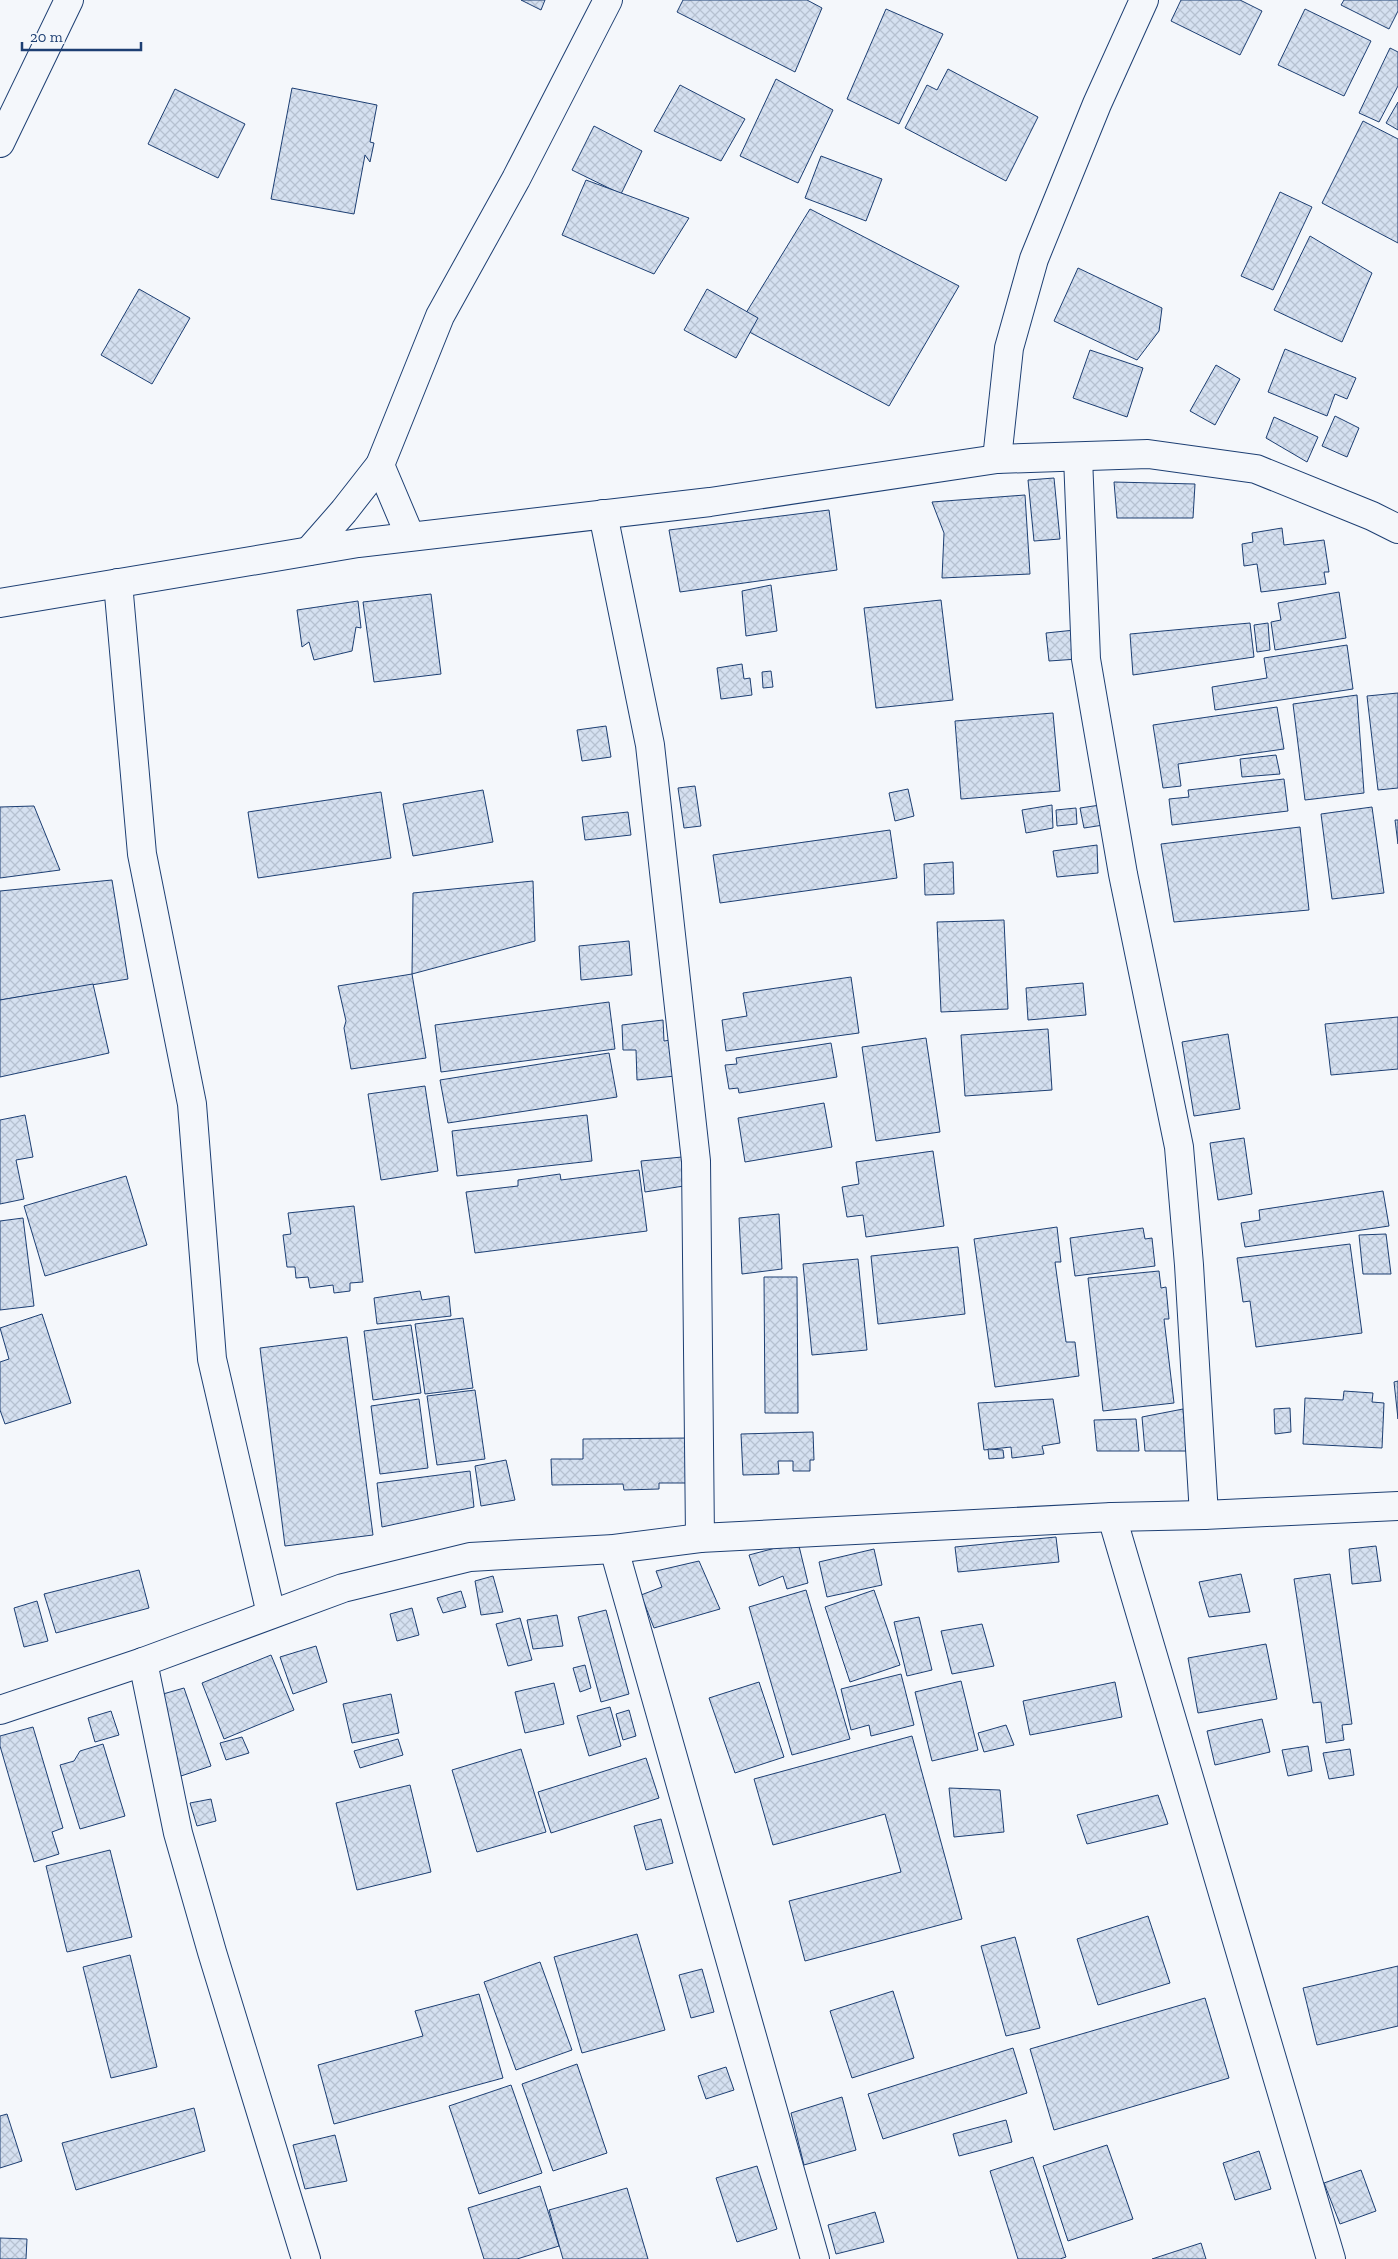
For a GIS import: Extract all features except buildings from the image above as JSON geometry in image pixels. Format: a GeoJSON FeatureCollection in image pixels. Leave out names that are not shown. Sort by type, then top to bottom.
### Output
{"type":"FeatureCollection","features":[{"type":"Feature","properties":{"kind":"street"},"geometry":{"type":"LineString","coordinates":[[0,143],[69,0]]}},
{"type":"Feature","properties":{"kind":"street"},"geometry":{"type":"LineString","coordinates":[[309,551],[380,464],[440,316],[516,180],[608,0]]}},
{"type":"Feature","properties":{"kind":"street"},"geometry":{"type":"LineString","coordinates":[[998,459],[1009,348],[1034,259],[1097,104],[1144,0]]}},
{"type":"Feature","properties":{"kind":"street"},"geometry":{"type":"LineString","coordinates":[[0,603],[410,536],[710,502],[998,459],[1148,454],[1256,469],[1372,516],[1398,529]]}},
{"type":"Feature","properties":{"kind":"street"},"geometry":{"type":"LineString","coordinates":[[1078,457],[1086,659],[1123,874],[1179,1146],[1189,1265],[1204,1515]]}},
{"type":"Feature","properties":{"kind":"street"},"geometry":{"type":"LineString","coordinates":[[380,464],[410,536]]}},
{"type":"Feature","properties":{"kind":"street"},"geometry":{"type":"LineString","coordinates":[[603,514],[650,745],[696,1161],[700,1538]]}},
{"type":"Feature","properties":{"kind":"street"},"geometry":{"type":"LineString","coordinates":[[118,583],[142,854],[192,1104],[212,1359],[271,1614]]}},
{"type":"Feature","properties":{"kind":"street"},"geometry":{"type":"LineString","coordinates":[[0,1710],[143,1662],[343,1588],[470,1557],[614,1549],[700,1538],[1112,1516],[1204,1515],[1398,1506]]}},
{"type":"Feature","properties":{"kind":"street"},"geometry":{"type":"LineString","coordinates":[[1112,1516],[1331,2259]]}},
{"type":"Feature","properties":{"kind":"street"},"geometry":{"type":"LineString","coordinates":[[614,1549],[815,2259]]}},
{"type":"Feature","properties":{"kind":"street"},"geometry":{"type":"LineString","coordinates":[[143,1662],[178,1833],[212,1952],[306,2259]]}}]}
